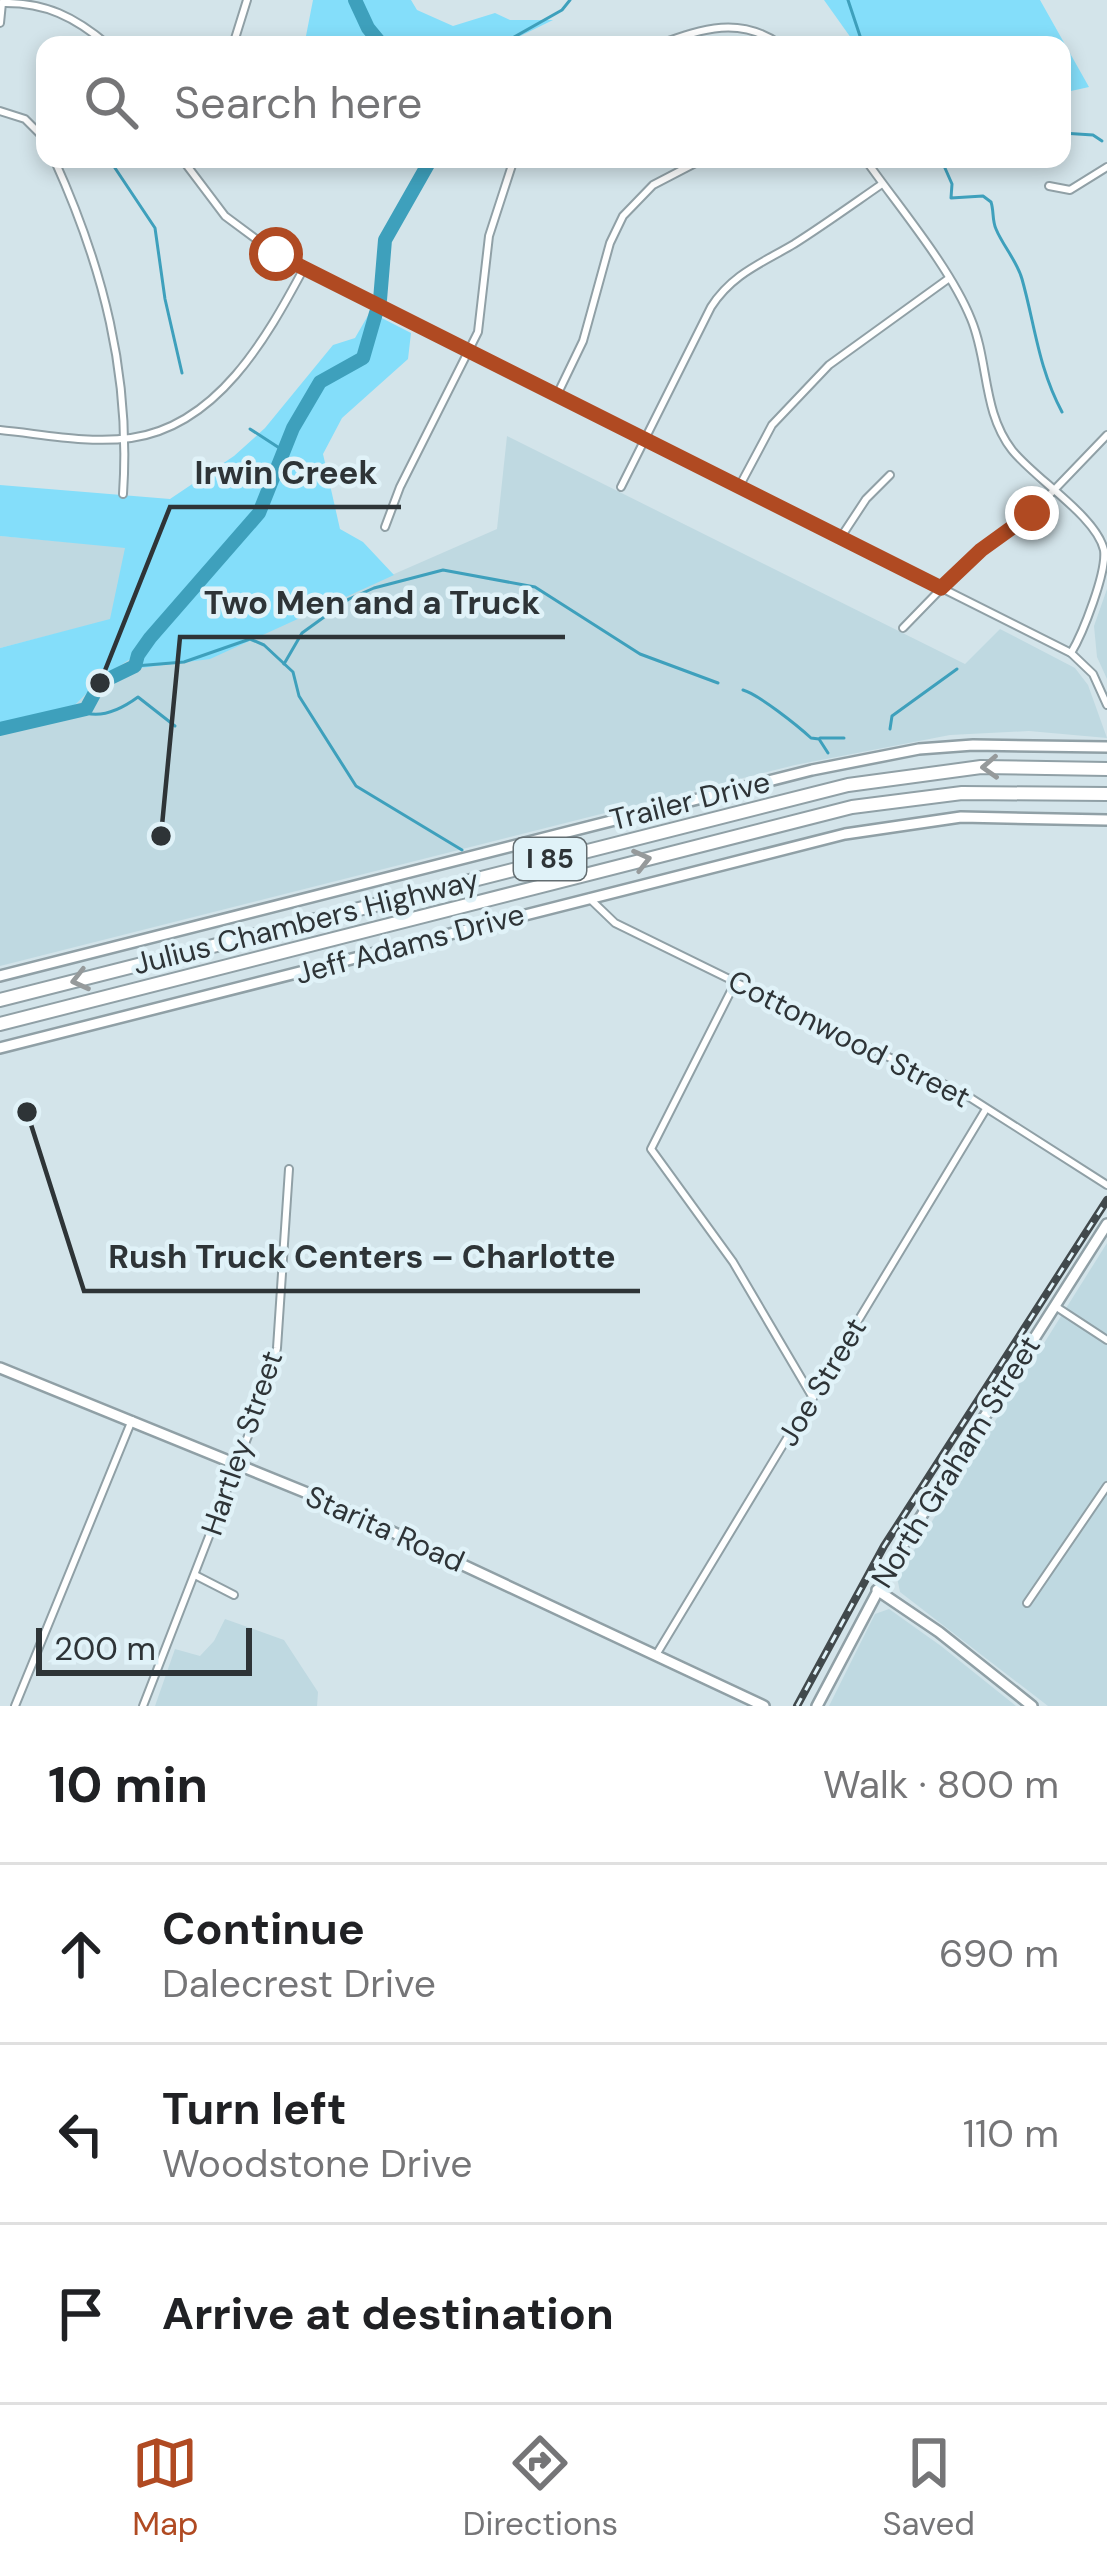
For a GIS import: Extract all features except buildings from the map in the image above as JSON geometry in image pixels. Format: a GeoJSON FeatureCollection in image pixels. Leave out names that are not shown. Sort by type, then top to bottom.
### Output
{"type":"FeatureCollection","features":[{"type":"Feature","properties":{"kind":"highway","name":"Julius Chambers Highway"},"geometry":{"type":"LineString","coordinates":[[0,1000],[832,788],[981,767],[1107,770]]}},
{"type":"Feature","properties":{"kind":"highway","name":"Julius Chambers Highway"},"geometry":{"type":"LineString","coordinates":[[0,1024],[852,807],[962,793],[1107,794]]}},
{"type":"Feature","properties":{"kind":"street"},"geometry":{"type":"LineString","coordinates":[[236,36],[247,0]]}},
{"type":"Feature","properties":{"kind":"street"},"geometry":{"type":"LineString","coordinates":[[0,23],[2,1],[42,6],[62,13],[95,36]]}},
{"type":"Feature","properties":{"kind":"street"},"geometry":{"type":"LineString","coordinates":[[683,36],[732,25],[766,36]]}},
{"type":"Feature","properties":{"kind":"street"},"geometry":{"type":"LineString","coordinates":[[0,111],[30,122],[36,129]]}},
{"type":"Feature","properties":{"kind":"street"},"geometry":{"type":"LineString","coordinates":[[1049,186],[1073,189],[1107,167]]}},
{"type":"Feature","properties":{"kind":"street"},"geometry":{"type":"LineString","coordinates":[[58,168],[83,229],[112,324],[126,439],[123,494]]}},
{"type":"Feature","properties":{"kind":"street"},"geometry":{"type":"LineString","coordinates":[[188,168],[240,230],[304,268],[1071,653],[1093,674],[1107,706]]}},
{"type":"Feature","properties":{"kind":"street"},"geometry":{"type":"LineString","coordinates":[[385,527],[482,315],[489,236],[511,168]]}},
{"type":"Feature","properties":{"kind":"street"},"geometry":{"type":"LineString","coordinates":[[556,395],[583,341],[619,222],[653,185],[686,168]]}},
{"type":"Feature","properties":{"kind":"street"},"geometry":{"type":"LineString","coordinates":[[871,168],[948,279],[974,328],[999,429],[1013,451],[1095,531],[1106,558],[1103,578],[1071,653]]}},
{"type":"Feature","properties":{"kind":"street"},"geometry":{"type":"LineString","coordinates":[[621,487],[724,288],[882,184]]}},
{"type":"Feature","properties":{"kind":"street"},"geometry":{"type":"LineString","coordinates":[[0,430],[126,439],[178,424],[213,400],[268,330],[304,268]]}},
{"type":"Feature","properties":{"kind":"street"},"geometry":{"type":"LineString","coordinates":[[739,487],[772,424],[806,388],[856,342],[948,279]]}},
{"type":"Feature","properties":{"kind":"street"},"geometry":{"type":"LineString","coordinates":[[903,628],[981,550],[1022,522],[1107,435]]}},
{"type":"Feature","properties":{"kind":"street"},"geometry":{"type":"LineString","coordinates":[[841,537],[866,499],[890,475]]}},
{"type":"Feature","properties":{"kind":"street","name":"Trailer Drive"},"geometry":{"type":"LineString","coordinates":[[0,976],[812,770],[920,749],[1107,747]]}},
{"type":"Feature","properties":{"kind":"street","name":"Jeff Adams Drive"},"geometry":{"type":"LineString","coordinates":[[0,1048],[820,839],[893,825],[1005,816],[1107,820]]}},
{"type":"Feature","properties":{"kind":"street","name":"Cottonwood Street"},"geometry":{"type":"LineString","coordinates":[[590,898],[615,923],[966,1095],[1107,1185]]}},
{"type":"Feature","properties":{"kind":"street"},"geometry":{"type":"LineString","coordinates":[[736,981],[651,1149],[733,1262],[813,1398]]}},
{"type":"Feature","properties":{"kind":"street","name":"Joe Street"},"geometry":{"type":"LineString","coordinates":[[656,1655],[986,1109]]}},
{"type":"Feature","properties":{"kind":"street","name":"Hartley Street"},"geometry":{"type":"LineString","coordinates":[[143,1706],[272,1377],[278,1348],[289,1169]]}},
{"type":"Feature","properties":{"kind":"street","name":"North Graham Street"},"geometry":{"type":"LineString","coordinates":[[818,1706],[877,1590],[1107,1224]]}},
{"type":"Feature","properties":{"kind":"street"},"geometry":{"type":"LineString","coordinates":[[1054,1305],[1107,1340]]}},
{"type":"Feature","properties":{"kind":"street","name":"Starita Road"},"geometry":{"type":"LineString","coordinates":[[0,1368],[348,1510],[764,1706]]}},
{"type":"Feature","properties":{"kind":"street"},"geometry":{"type":"LineString","coordinates":[[16,1706],[132,1420]]}},
{"type":"Feature","properties":{"kind":"street"},"geometry":{"type":"LineString","coordinates":[[1027,1603],[1107,1486]]}},
{"type":"Feature","properties":{"kind":"street"},"geometry":{"type":"LineString","coordinates":[[196,1576],[234,1594]]}},
{"type":"Feature","properties":{"kind":"street"},"geometry":{"type":"LineString","coordinates":[[877,1590],[1032,1706]]}},
{"type":"Feature","properties":{"kind":"shaded area"},"geometry":{"type":"Polygon","coordinates":[[[313,0],[411,0],[417,10],[453,26],[495,13],[510,20],[553,20],[520,36],[306,36],[313,0]]]}},
{"type":"Feature","properties":{"kind":"shaded area"},"geometry":{"type":"Polygon","coordinates":[[[824,0],[1040,0],[1060,36],[850,36],[824,0]]]}},
{"type":"Feature","properties":{"kind":"shaded area"},"geometry":{"type":"Polygon","coordinates":[[[1071,55],[1089,87],[1071,91],[1071,55]]]}},
{"type":"Feature","properties":{"kind":"shaded area"},"geometry":{"type":"Polygon","coordinates":[[[370,312],[411,333],[408,359],[342,418],[323,454],[340,529],[363,542],[394,575],[210,659],[133,669],[133,657],[102,678],[72,708],[0,726],[0,648],[110,619],[125,548],[0,536],[0,485],[170,499],[234,456],[265,428],[333,345],[355,338],[370,312]]]}},
{"type":"Feature","properties":{"kind":"shaded area"},"geometry":{"type":"Polygon","coordinates":[[[507,436],[965,664],[1000,629],[1075,668],[1088,685],[1107,738],[1029,731],[950,735],[795,765],[0,966],[0,726],[72,708],[102,678],[134,656],[133,668],[321,606],[497,529],[507,436]]]}},
{"type":"Feature","properties":{"kind":"shaded area"},"geometry":{"type":"Polygon","coordinates":[[[0,536],[158,550],[145,611],[0,648],[0,536]]]}},
{"type":"Feature","properties":{"kind":"shaded area"},"geometry":{"type":"Polygon","coordinates":[[[1107,589],[1107,679],[1097,657],[1094,626],[1107,589]]]}},
{"type":"Feature","properties":{"kind":"shaded area"},"geometry":{"type":"Polygon","coordinates":[[[1107,1243],[1107,1706],[1048,1706],[900,1592],[897,1577],[1107,1243]]]}},
{"type":"Feature","properties":{"kind":"shaded area"},"geometry":{"type":"Polygon","coordinates":[[[889,1609],[1016,1706],[829,1706],[875,1614],[889,1609]]]}},
{"type":"Feature","properties":{"kind":"shaded area"},"geometry":{"type":"Polygon","coordinates":[[[225,1619],[284,1640],[318,1692],[317,1706],[155,1706],[175,1649],[200,1656],[225,1619]]]}},
{"type":"Feature","properties":{"kind":"waterway"},"geometry":{"type":"LineString","coordinates":[[355,0],[375,36]]}},
{"type":"Feature","properties":{"kind":"waterway"},"geometry":{"type":"LineString","coordinates":[[516,36],[562,10],[570,0]]}},
{"type":"Feature","properties":{"kind":"waterway"},"geometry":{"type":"LineString","coordinates":[[848,0],[860,36]]}},
{"type":"Feature","properties":{"kind":"waterway"},"geometry":{"type":"LineString","coordinates":[[1071,134],[1093,135],[1102,141]]}},
{"type":"Feature","properties":{"kind":"waterway"},"geometry":{"type":"LineString","coordinates":[[115,168],[155,228],[182,373]]}},
{"type":"Feature","properties":{"kind":"waterway"},"geometry":{"type":"LineString","coordinates":[[380,300],[385,240],[426,168]]}},
{"type":"Feature","properties":{"kind":"waterway"},"geometry":{"type":"LineString","coordinates":[[945,168],[952,184],[951,198],[983,196],[991,202],[996,229],[1022,279],[1042,362],[1062,412]]}},
{"type":"Feature","properties":{"kind":"waterway"},"geometry":{"type":"LineString","coordinates":[[0,729],[86,709],[100,683],[135,666],[150,638],[259,513],[293,428],[320,382],[363,358],[376,313]]}},
{"type":"Feature","properties":{"kind":"waterway"},"geometry":{"type":"LineString","coordinates":[[250,429],[284,451]]}},
{"type":"Feature","properties":{"kind":"waterway"},"geometry":{"type":"LineString","coordinates":[[284,664],[302,633],[349,599],[443,570],[535,587],[640,654],[718,683]]}},
{"type":"Feature","properties":{"kind":"waterway"},"geometry":{"type":"LineString","coordinates":[[135,666],[184,662],[250,639],[264,645],[293,672],[299,696],[356,786],[462,850]]}},
{"type":"Feature","properties":{"kind":"waterway"},"geometry":{"type":"LineString","coordinates":[[890,729],[892,716],[957,669]]}},
{"type":"Feature","properties":{"kind":"waterway"},"geometry":{"type":"LineString","coordinates":[[743,690],[819,739],[828,753]]}},
{"type":"Feature","properties":{"kind":"waterway"},"geometry":{"type":"LineString","coordinates":[[86,709],[86,713],[107,713],[138,697],[175,726]]}},
{"type":"Feature","properties":{"kind":"waterway"},"geometry":{"type":"LineString","coordinates":[[820,738],[844,738]]}},
{"type":"Feature","properties":{"kind":"railway"},"geometry":{"type":"LineString","coordinates":[[797,1706],[884,1546],[1107,1200]]}},
{"type":"Feature","properties":{"kind":"place","name":"Irwin Creek"},"geometry":{"type":"Point","coordinates":[100,683]}},
{"type":"Feature","properties":{"kind":"place","name":"Two Men and a Truck"},"geometry":{"type":"Point","coordinates":[161,836]}},
{"type":"Feature","properties":{"kind":"place","name":"Rush Truck Centers – Charlotte"},"geometry":{"type":"Point","coordinates":[27,1112]}},
{"type":"Feature","properties":{"kind":"route"},"geometry":{"type":"LineString","coordinates":[[276,254],[941,588],[981,550],[1032,513]]}}]}
